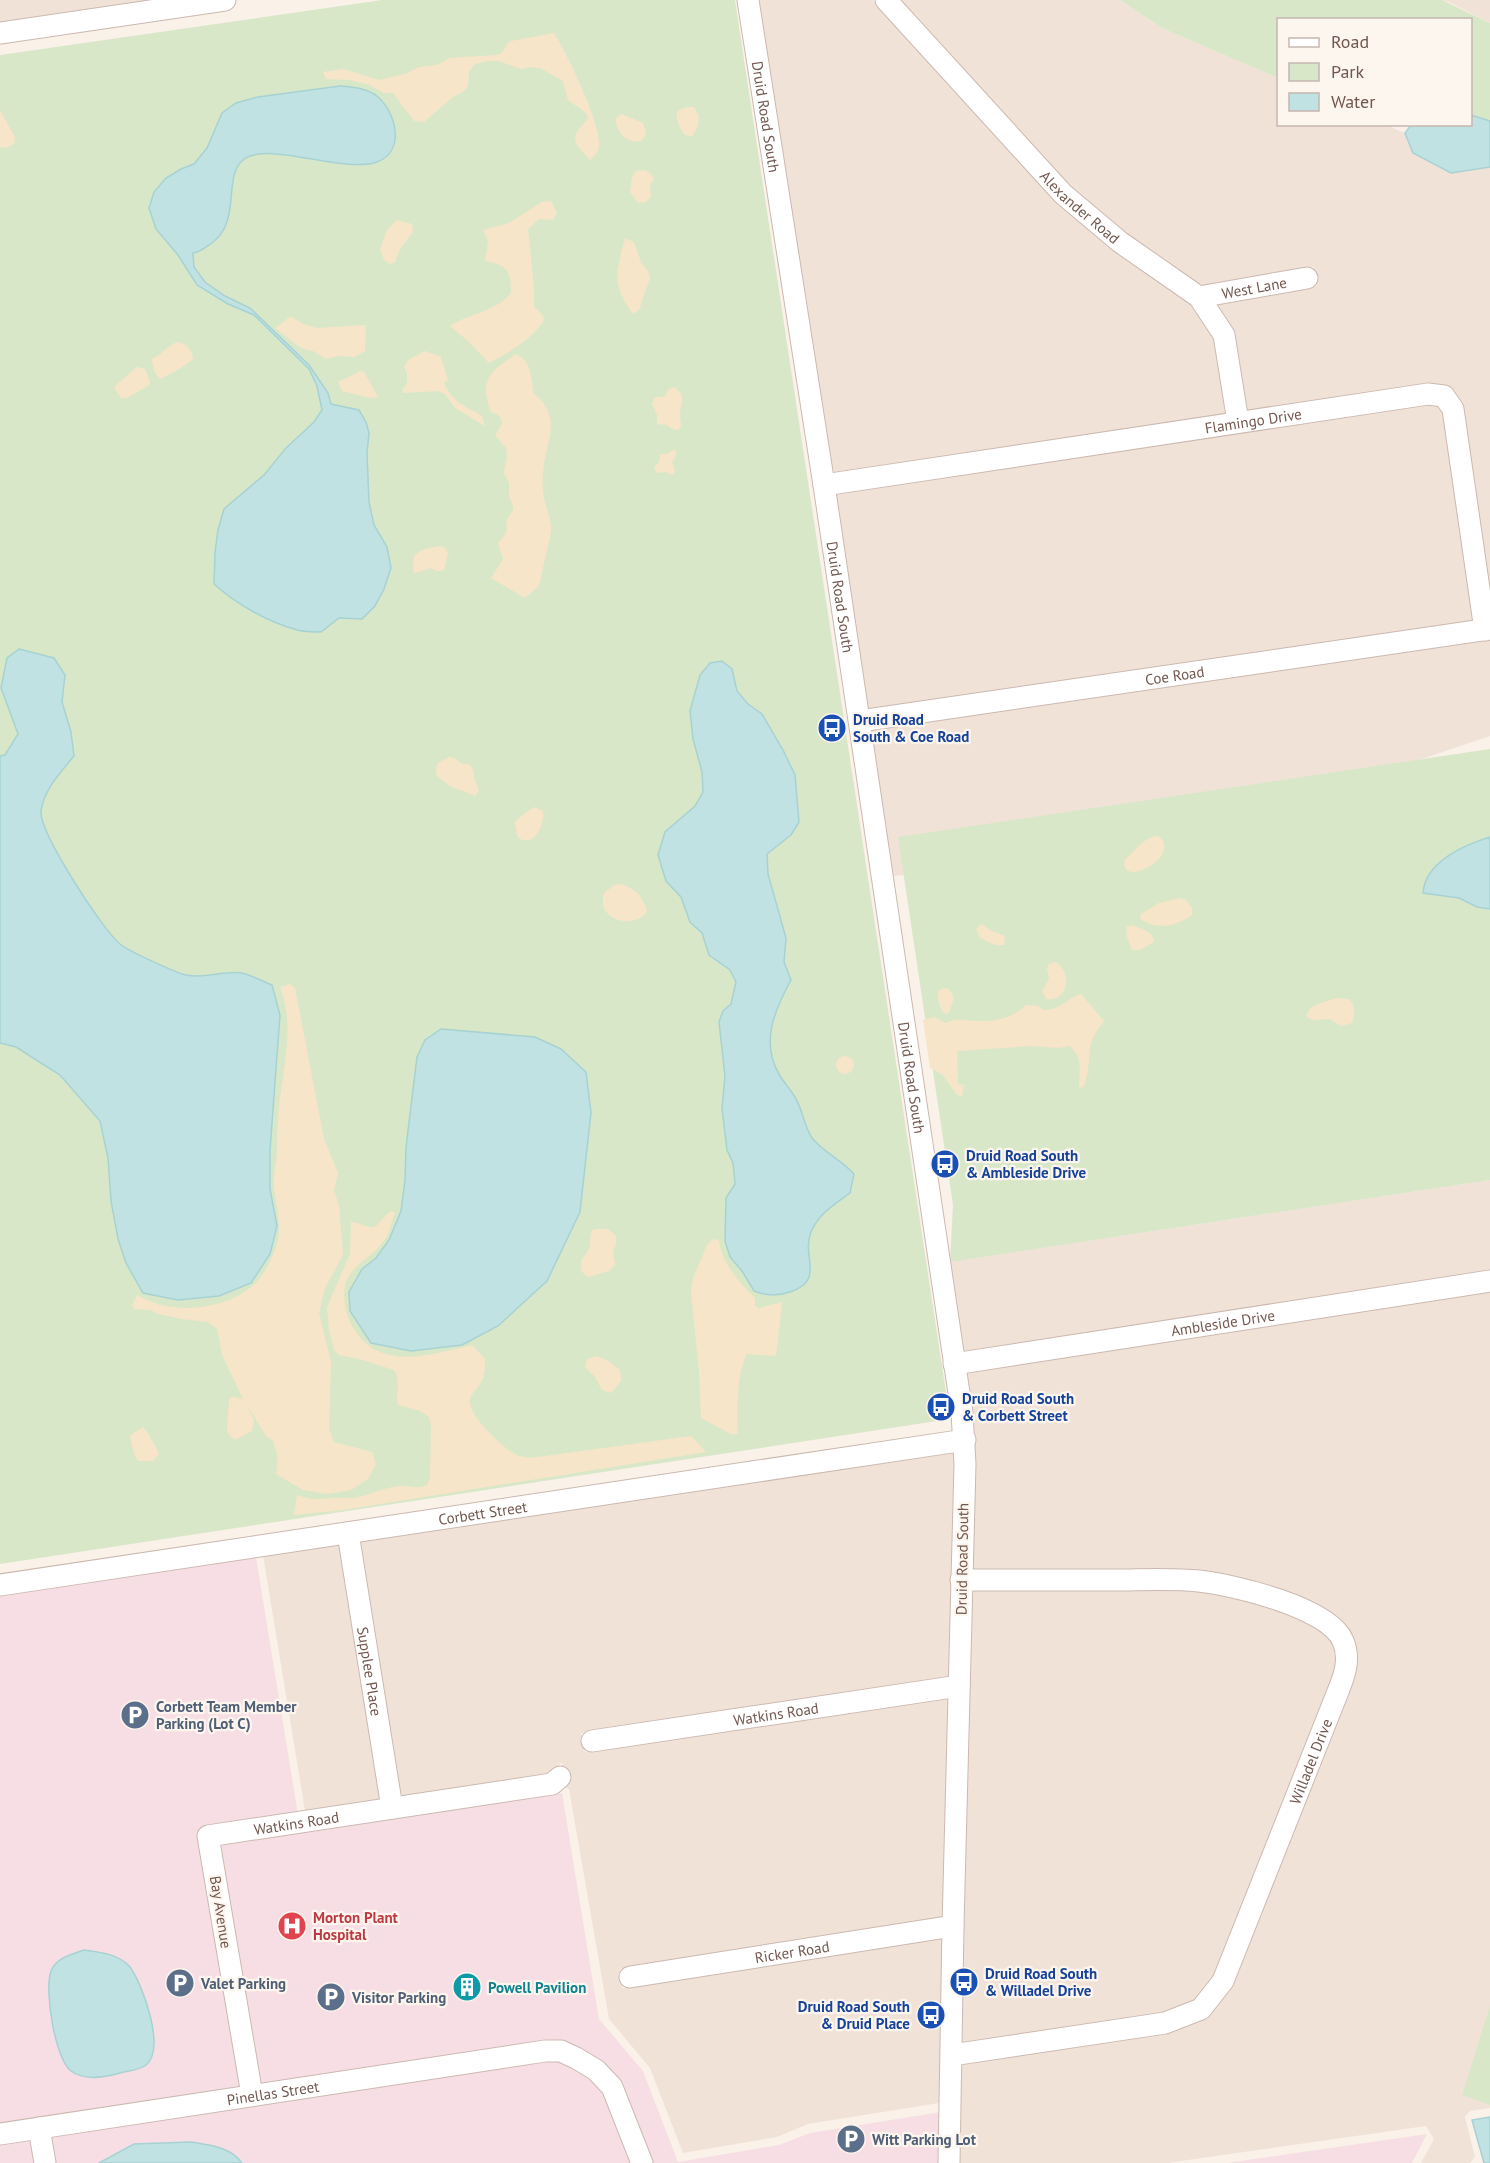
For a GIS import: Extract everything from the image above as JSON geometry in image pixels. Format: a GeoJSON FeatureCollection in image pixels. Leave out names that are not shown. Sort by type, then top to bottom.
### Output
{"type":"FeatureCollection","features":[{"type":"Feature","properties":{"kind":"street"},"geometry":{"type":"LineString","coordinates":[[0,33],[225,0]]}},
{"type":"Feature","properties":{"kind":"street","name":"Druid Road South"},"geometry":{"type":"LineString","coordinates":[[748,0],[860,721],[964,1440],[949,2163]]}},
{"type":"Feature","properties":{"kind":"street","name":"Alexander Road"},"geometry":{"type":"LineString","coordinates":[[886,0],[1063,195],[1120,242],[1199,297],[1224,335],[1238,422]]}},
{"type":"Feature","properties":{"kind":"street","name":"West Lane"},"geometry":{"type":"LineString","coordinates":[[1199,297],[1307,278]]}},
{"type":"Feature","properties":{"kind":"street","name":"Flamingo Drive"},"geometry":{"type":"LineString","coordinates":[[824,485],[1428,394],[1444,396],[1453,409],[1488,629]]}},
{"type":"Feature","properties":{"kind":"street","name":"Coe Road"},"geometry":{"type":"LineString","coordinates":[[860,721],[1488,629]]}},
{"type":"Feature","properties":{"kind":"street","name":"Ambleside Drive"},"geometry":{"type":"LineString","coordinates":[[954,1364],[1490,1281]]}},
{"type":"Feature","properties":{"kind":"street","name":"Corbett Street"},"geometry":{"type":"LineString","coordinates":[[0,1585],[964,1440]]}},
{"type":"Feature","properties":{"kind":"street","name":"Supplee Place"},"geometry":{"type":"LineString","coordinates":[[348,1533],[393,1808]]}},
{"type":"Feature","properties":{"kind":"street","name":"Willadel Drive"},"geometry":{"type":"LineString","coordinates":[[952,2055],[1165,2023],[1201,2009],[1223,1981],[1337,1694],[1347,1657],[1343,1640],[1328,1624],[1308,1612],[1248,1590],[1198,1581],[962,1580]]}},
{"type":"Feature","properties":{"kind":"street","name":"Watkins Road"},"geometry":{"type":"LineString","coordinates":[[592,1741],[959,1686]]}},
{"type":"Feature","properties":{"kind":"street","name":"Watkins Road"},"geometry":{"type":"LineString","coordinates":[[208,1836],[552,1784],[560,1777]]}},
{"type":"Feature","properties":{"kind":"street","name":"Bay Avenue"},"geometry":{"type":"LineString","coordinates":[[208,1836],[252,2095]]}},
{"type":"Feature","properties":{"kind":"street","name":"Ricker Road"},"geometry":{"type":"LineString","coordinates":[[630,1977],[953,1926]]}},
{"type":"Feature","properties":{"kind":"street","name":"Pinellas Street"},"geometry":{"type":"LineString","coordinates":[[0,2134],[544,2051],[561,2051],[596,2070],[612,2087],[642,2163]]}},
{"type":"Feature","properties":{"kind":"street"},"geometry":{"type":"LineString","coordinates":[[39,2128],[45,2163]]}},
{"type":"Feature","properties":{"kind":"shaded area"},"geometry":{"type":"Polygon","coordinates":[[[0,0],[147,0],[147,1],[0,23],[0,0]]]}},
{"type":"Feature","properties":{"kind":"shaded area"},"geometry":{"type":"Polygon","coordinates":[[[757,0],[873,0],[1058,202],[1191,303],[1192,308],[1195,307],[1216,339],[1228,413],[832,473],[757,0]]]}},
{"type":"Feature","properties":{"kind":"shaded area"},"geometry":{"type":"Polygon","coordinates":[[[898,0],[1120,0],[1164,29],[1277,78],[1277,126],[1388,126],[1405,133],[1413,153],[1451,173],[1490,167],[1490,600],[1462,408],[1427,384],[1245,410],[1215,304],[1317,286],[1314,267],[1199,285],[1125,234],[1068,187],[898,0]]]}},
{"type":"Feature","properties":{"kind":"shaded area"},"geometry":{"type":"Polygon","coordinates":[[[1442,0],[1490,0],[1490,23],[1451,3],[1442,0]]]}},
{"type":"Feature","properties":{"kind":"shaded area"},"geometry":{"type":"Polygon","coordinates":[[[1428,404],[1440,406],[1445,413],[1475,621],[867,710],[835,493],[1428,404]]]}},
{"type":"Feature","properties":{"kind":"shaded area"},"geometry":{"type":"Polygon","coordinates":[[[1490,639],[1490,736],[1117,862],[891,876],[870,729],[1490,639]]]}},
{"type":"Feature","properties":{"kind":"shaded area"},"geometry":{"type":"Polygon","coordinates":[[[1490,1180],[1490,1271],[962,1352],[948,1262],[1490,1180]]]}},
{"type":"Feature","properties":{"kind":"shaded area"},"geometry":{"type":"Polygon","coordinates":[[[1490,1291],[1490,2108],[1470,2111],[1465,2117],[1475,2157],[1470,2163],[1421,2163],[1434,2139],[1426,2126],[1167,2163],[958,2163],[961,2064],[1204,2018],[1356,1659],[1285,1592],[1249,1580],[1199,1571],[971,1570],[975,1448],[965,1372],[1490,1291]]]}},
{"type":"Feature","properties":{"kind":"shaded area"},"geometry":{"type":"Polygon","coordinates":[[[956,1451],[950,1677],[581,1733],[585,1752],[950,1697],[944,1918],[620,1969],[623,1988],[944,1938],[942,2106],[939,2103],[808,2124],[777,2137],[683,2153],[650,2068],[609,2019],[569,1789],[564,1787],[572,1778],[561,1763],[548,1775],[400,1797],[359,1541],[956,1451]]]}},
{"type":"Feature","properties":{"kind":"shaded area"},"geometry":{"type":"Polygon","coordinates":[[[341,1544],[382,1800],[305,1811],[263,1555],[341,1544]]]}},
{"type":"Feature","properties":{"kind":"shaded area","name":"Morton Plant Hospital"},"geometry":{"type":"Polygon","coordinates":[[[256,1557],[301,1833],[562,1793],[599,2019],[643,2071],[678,2162],[779,2145],[810,2133],[941,2112],[940,2163],[0,2163],[0,1596],[256,1557]]]}},
{"type":"Feature","properties":{"kind":"shaded area"},"geometry":{"type":"Polygon","coordinates":[[[970,1590],[1198,1591],[1246,1600],[1280,1611],[1305,1621],[1323,1632],[1335,1644],[1338,1657],[1335,1675],[1215,1976],[1195,2000],[1163,2013],[961,2044],[970,1590]]]}},
{"type":"Feature","properties":{"kind":"shaded area"},"geometry":{"type":"Polygon","coordinates":[[[1427,2134],[1412,2163],[1227,2163],[1427,2134]]]}},
{"type":"Feature","properties":{"kind":"green space"},"geometry":{"type":"Polygon","coordinates":[[[382,0],[735,0],[950,1419],[0,1564],[0,55],[382,0]]]}},
{"type":"Feature","properties":{"kind":"green space"},"geometry":{"type":"Polygon","coordinates":[[[1120,0],[1442,0],[1490,23],[1490,121],[1472,115],[1472,18],[1277,18],[1277,78],[1164,29],[1120,0]]]}},
{"type":"Feature","properties":{"kind":"green space"},"geometry":{"type":"Polygon","coordinates":[[[1490,749],[1490,1180],[950,1262],[953,1205],[898,837],[1490,749]]]}},
{"type":"Feature","properties":{"kind":"green space"},"geometry":{"type":"Polygon","coordinates":[[[1490,2006],[1490,2105],[1462,2095],[1490,2006]]]}},
{"type":"Feature","properties":{"kind":"sand"},"geometry":{"type":"Polygon","coordinates":[[[554,33],[589,104],[598,133],[599,147],[590,160],[579,148],[575,138],[588,117],[585,112],[568,100],[563,81],[540,68],[521,69],[499,61],[475,64],[469,72],[468,86],[463,92],[453,97],[424,122],[414,121],[393,93],[384,93],[370,85],[350,80],[326,79],[323,72],[344,69],[379,80],[405,74],[419,67],[437,65],[450,58],[496,55],[502,53],[511,41],[554,33]]]}},
{"type":"Feature","properties":{"kind":"sand"},"geometry":{"type":"Polygon","coordinates":[[[694,107],[699,117],[697,128],[692,136],[685,135],[677,120],[678,111],[694,107]]]}},
{"type":"Feature","properties":{"kind":"sand"},"geometry":{"type":"Polygon","coordinates":[[[0,110],[15,137],[14,144],[6,148],[0,147],[0,110]]]}},
{"type":"Feature","properties":{"kind":"sand"},"geometry":{"type":"Polygon","coordinates":[[[622,114],[643,123],[646,133],[643,140],[632,141],[620,133],[616,118],[622,114]]]}},
{"type":"Feature","properties":{"kind":"sand"},"geometry":{"type":"Polygon","coordinates":[[[644,170],[654,178],[650,185],[651,196],[646,202],[638,203],[630,192],[632,177],[636,171],[644,170]]]}},
{"type":"Feature","properties":{"kind":"sand"},"geometry":{"type":"Polygon","coordinates":[[[551,201],[557,213],[553,220],[539,219],[528,229],[534,306],[544,317],[543,322],[519,346],[489,363],[450,326],[500,303],[511,292],[510,278],[506,269],[498,264],[485,261],[488,241],[483,230],[509,223],[542,202],[551,201]]]}},
{"type":"Feature","properties":{"kind":"sand"},"geometry":{"type":"Polygon","coordinates":[[[397,220],[412,224],[413,232],[400,249],[395,262],[390,264],[384,260],[380,250],[387,230],[397,220]]]}},
{"type":"Feature","properties":{"kind":"sand"},"geometry":{"type":"Polygon","coordinates":[[[625,238],[634,242],[650,278],[639,310],[633,314],[621,294],[617,278],[625,238]]]}},
{"type":"Feature","properties":{"kind":"sand"},"geometry":{"type":"Polygon","coordinates":[[[291,316],[303,324],[317,328],[366,325],[365,351],[354,357],[338,356],[326,359],[313,351],[301,348],[275,328],[291,316]]]}},
{"type":"Feature","properties":{"kind":"sand"},"geometry":{"type":"Polygon","coordinates":[[[177,342],[188,348],[193,359],[160,379],[154,371],[152,359],[177,342]]]}},
{"type":"Feature","properties":{"kind":"sand"},"geometry":{"type":"Polygon","coordinates":[[[425,351],[441,357],[448,380],[444,383],[448,390],[460,404],[482,416],[485,426],[455,408],[445,394],[438,391],[403,393],[403,388],[407,384],[407,373],[404,367],[408,360],[425,351]]]}},
{"type":"Feature","properties":{"kind":"sand"},"geometry":{"type":"Polygon","coordinates":[[[516,354],[528,366],[534,394],[548,411],[551,424],[543,483],[551,532],[539,586],[525,598],[491,578],[503,559],[498,543],[507,530],[506,521],[513,506],[509,497],[509,483],[504,473],[506,448],[495,435],[502,421],[499,416],[491,412],[486,392],[489,377],[516,354]]]}},
{"type":"Feature","properties":{"kind":"sand"},"geometry":{"type":"Polygon","coordinates":[[[137,367],[145,369],[150,382],[148,386],[127,398],[121,398],[114,387],[137,367]]]}},
{"type":"Feature","properties":{"kind":"sand"},"geometry":{"type":"Polygon","coordinates":[[[361,371],[364,372],[378,397],[370,398],[342,391],[338,382],[361,371]]]}},
{"type":"Feature","properties":{"kind":"sand"},"geometry":{"type":"Polygon","coordinates":[[[674,387],[682,398],[681,426],[678,430],[657,424],[657,415],[652,404],[655,397],[664,397],[669,389],[674,387]]]}},
{"type":"Feature","properties":{"kind":"sand"},"geometry":{"type":"Polygon","coordinates":[[[674,449],[677,453],[672,463],[675,471],[673,475],[665,472],[657,473],[654,468],[659,462],[660,454],[667,454],[674,449]]]}},
{"type":"Feature","properties":{"kind":"sand"},"geometry":{"type":"Polygon","coordinates":[[[441,546],[448,553],[444,571],[431,568],[413,572],[414,556],[423,550],[441,546]]]}},
{"type":"Feature","properties":{"kind":"sand"},"geometry":{"type":"Polygon","coordinates":[[[449,757],[471,766],[479,790],[475,796],[450,786],[437,776],[438,763],[449,757]]]}},
{"type":"Feature","properties":{"kind":"sand"},"geometry":{"type":"Polygon","coordinates":[[[535,807],[543,811],[541,826],[532,839],[522,840],[517,836],[515,822],[535,807]]]}},
{"type":"Feature","properties":{"kind":"sand"},"geometry":{"type":"Polygon","coordinates":[[[1159,836],[1164,842],[1162,855],[1151,866],[1144,869],[1132,872],[1127,870],[1124,866],[1125,859],[1141,843],[1159,836]]]}},
{"type":"Feature","properties":{"kind":"sand"},"geometry":{"type":"Polygon","coordinates":[[[621,884],[638,894],[643,901],[647,911],[643,916],[625,921],[618,920],[607,913],[603,903],[604,893],[614,885],[621,884]]]}},
{"type":"Feature","properties":{"kind":"sand"},"geometry":{"type":"Polygon","coordinates":[[[1179,898],[1186,900],[1192,908],[1192,915],[1186,919],[1159,926],[1140,919],[1141,914],[1159,903],[1179,898]]]}},
{"type":"Feature","properties":{"kind":"sand"},"geometry":{"type":"Polygon","coordinates":[[[982,924],[1005,936],[1004,945],[995,945],[980,938],[976,929],[982,924]]]}},
{"type":"Feature","properties":{"kind":"sand"},"geometry":{"type":"Polygon","coordinates":[[[1132,925],[1152,935],[1154,942],[1140,950],[1132,950],[1126,927],[1132,925]]]}},
{"type":"Feature","properties":{"kind":"sand"},"geometry":{"type":"Polygon","coordinates":[[[1055,962],[1064,972],[1066,985],[1060,996],[1046,999],[1042,991],[1049,979],[1047,968],[1049,964],[1055,962]]]}},
{"type":"Feature","properties":{"kind":"sand"},"geometry":{"type":"Polygon","coordinates":[[[290,984],[295,988],[324,1139],[338,1173],[334,1190],[339,1206],[343,1255],[325,1288],[319,1313],[331,1362],[329,1429],[334,1442],[372,1452],[376,1464],[368,1479],[351,1490],[326,1494],[303,1490],[276,1474],[278,1457],[273,1441],[266,1436],[247,1405],[254,1420],[252,1431],[235,1440],[229,1434],[227,1425],[230,1398],[243,1399],[222,1355],[217,1329],[208,1322],[158,1314],[151,1310],[134,1309],[132,1305],[137,1295],[154,1303],[183,1308],[203,1307],[223,1302],[251,1288],[269,1263],[279,1233],[274,1177],[287,1037],[285,1004],[280,987],[290,984]]]}},
{"type":"Feature","properties":{"kind":"sand"},"geometry":{"type":"Polygon","coordinates":[[[943,988],[949,989],[954,997],[950,1011],[946,1014],[938,998],[938,992],[943,988]]]}},
{"type":"Feature","properties":{"kind":"sand"},"geometry":{"type":"Polygon","coordinates":[[[1081,994],[1104,1021],[1093,1038],[1087,1077],[1081,1088],[1079,1087],[1079,1059],[1069,1046],[957,1051],[958,1084],[964,1085],[962,1097],[956,1094],[943,1075],[930,1068],[923,1020],[934,1017],[945,1023],[957,1020],[997,1020],[1010,1016],[1026,1005],[1038,1006],[1043,1010],[1050,1009],[1081,994]]]}},
{"type":"Feature","properties":{"kind":"sand"},"geometry":{"type":"Polygon","coordinates":[[[1336,998],[1349,999],[1353,1004],[1352,1023],[1341,1026],[1330,1019],[1312,1020],[1306,1016],[1315,1005],[1336,998]]]}},
{"type":"Feature","properties":{"kind":"sand"},"geometry":{"type":"Polygon","coordinates":[[[845,1056],[851,1059],[854,1065],[851,1071],[845,1074],[839,1071],[836,1065],[839,1059],[845,1056]]]}},
{"type":"Feature","properties":{"kind":"sand"},"geometry":{"type":"Polygon","coordinates":[[[392,1211],[395,1213],[385,1239],[349,1276],[344,1292],[350,1322],[361,1338],[374,1349],[388,1355],[404,1357],[438,1353],[472,1345],[485,1359],[483,1378],[470,1398],[473,1412],[495,1438],[520,1456],[545,1456],[691,1436],[706,1452],[343,1510],[294,1515],[297,1495],[314,1499],[353,1498],[394,1487],[427,1485],[430,1478],[431,1426],[429,1417],[420,1411],[398,1405],[398,1378],[394,1370],[339,1355],[334,1350],[329,1330],[327,1307],[350,1254],[351,1222],[373,1227],[392,1211]]]}},
{"type":"Feature","properties":{"kind":"sand"},"geometry":{"type":"Polygon","coordinates":[[[608,1229],[616,1236],[613,1252],[615,1265],[609,1271],[588,1277],[582,1272],[581,1262],[589,1250],[592,1230],[608,1229]]]}},
{"type":"Feature","properties":{"kind":"sand"},"geometry":{"type":"Polygon","coordinates":[[[713,1239],[719,1240],[727,1264],[755,1298],[755,1306],[759,1308],[782,1302],[776,1356],[747,1354],[741,1371],[738,1393],[738,1434],[731,1434],[701,1418],[691,1292],[693,1278],[707,1245],[713,1239]]]}},
{"type":"Feature","properties":{"kind":"sand"},"geometry":{"type":"Polygon","coordinates":[[[597,1356],[620,1370],[621,1381],[611,1393],[602,1390],[595,1377],[585,1367],[587,1359],[597,1356]]]}},
{"type":"Feature","properties":{"kind":"sand"},"geometry":{"type":"Polygon","coordinates":[[[143,1427],[159,1454],[153,1461],[138,1461],[134,1454],[130,1436],[143,1427]]]}},
{"type":"Feature","properties":{"kind":"water"},"geometry":{"type":"Polygon","coordinates":[[[340,86],[369,92],[378,97],[390,112],[395,141],[386,157],[377,162],[362,165],[269,154],[254,155],[243,160],[237,167],[234,177],[230,211],[222,233],[199,252],[193,253],[194,267],[205,282],[225,296],[250,308],[309,365],[328,393],[331,404],[359,410],[366,422],[369,433],[367,453],[369,502],[374,525],[387,547],[391,568],[375,606],[362,619],[339,618],[321,632],[309,632],[286,627],[264,617],[242,605],[214,584],[215,552],[224,509],[264,475],[286,448],[314,422],[322,410],[317,386],[309,369],[254,315],[228,304],[197,285],[178,255],[156,229],[149,208],[154,192],[166,178],[194,164],[207,148],[222,113],[236,103],[258,97],[340,86]]]}},
{"type":"Feature","properties":{"kind":"water"},"geometry":{"type":"Polygon","coordinates":[[[1472,115],[1490,121],[1490,167],[1451,173],[1413,153],[1405,133],[1410,126],[1472,126],[1472,115]]]}},
{"type":"Feature","properties":{"kind":"water"},"geometry":{"type":"Polygon","coordinates":[[[19,649],[54,658],[65,675],[62,702],[71,732],[74,756],[49,788],[41,811],[43,822],[60,858],[111,935],[125,947],[182,974],[197,976],[242,973],[272,985],[280,1015],[270,1150],[270,1189],[277,1226],[270,1254],[251,1283],[219,1296],[178,1300],[143,1293],[126,1263],[118,1239],[111,1201],[108,1158],[100,1121],[60,1075],[16,1047],[0,1043],[0,756],[5,755],[18,734],[1,688],[7,658],[19,649]]]}},
{"type":"Feature","properties":{"kind":"water"},"geometry":{"type":"Polygon","coordinates":[[[722,661],[732,669],[737,691],[748,704],[762,714],[795,775],[799,822],[791,835],[767,854],[768,874],[786,938],[784,962],[791,980],[779,1003],[772,1027],[770,1039],[774,1064],[793,1093],[812,1138],[854,1174],[850,1193],[833,1205],[814,1225],[809,1241],[810,1274],[807,1281],[790,1292],[776,1295],[754,1291],[730,1257],[725,1241],[726,1198],[735,1184],[733,1163],[727,1150],[722,1109],[725,1076],[719,1022],[723,1011],[731,1004],[736,982],[730,970],[709,955],[702,933],[690,922],[681,897],[666,881],[658,855],[665,832],[695,806],[703,792],[702,772],[693,739],[690,711],[700,675],[710,663],[722,661]]]}},
{"type":"Feature","properties":{"kind":"water"},"geometry":{"type":"Polygon","coordinates":[[[1490,837],[1490,909],[1477,907],[1459,898],[1423,893],[1425,882],[1431,872],[1447,856],[1490,837]]]}},
{"type":"Feature","properties":{"kind":"water"},"geometry":{"type":"Polygon","coordinates":[[[441,1029],[535,1037],[561,1049],[586,1072],[591,1113],[580,1212],[547,1281],[498,1326],[462,1345],[411,1351],[371,1343],[350,1311],[349,1292],[362,1269],[376,1258],[389,1240],[401,1211],[417,1057],[425,1040],[441,1029]]]}},
{"type":"Feature","properties":{"kind":"water"},"geometry":{"type":"Polygon","coordinates":[[[84,1950],[109,1954],[120,1959],[130,1967],[135,1976],[146,2002],[153,2032],[152,2057],[143,2067],[108,2076],[89,2077],[76,2074],[65,2064],[52,2024],[49,1980],[51,1971],[57,1963],[65,1957],[84,1950]]]}},
{"type":"Feature","properties":{"kind":"water"},"geometry":{"type":"Polygon","coordinates":[[[1490,2117],[1490,2163],[1484,2163],[1472,2120],[1490,2117]]]}},
{"type":"Feature","properties":{"kind":"water"},"geometry":{"type":"Polygon","coordinates":[[[191,2142],[226,2150],[242,2163],[99,2163],[134,2144],[191,2142]]]}},
{"type":"Feature","properties":{"kind":"place","name":"Druid Road South & Coe Road"},"geometry":{"type":"Point","coordinates":[832,728]}},
{"type":"Feature","properties":{"kind":"place","name":"Druid Road South & Ambleside Drive"},"geometry":{"type":"Point","coordinates":[945,1164]}},
{"type":"Feature","properties":{"kind":"place","name":"Druid Road South & Corbett Street"},"geometry":{"type":"Point","coordinates":[941,1407]}},
{"type":"Feature","properties":{"kind":"place","name":"Corbett Team Member Parking (Lot C)"},"geometry":{"type":"Point","coordinates":[135,1715]}},
{"type":"Feature","properties":{"kind":"place","name":"Morton Plant Hospital"},"geometry":{"type":"Point","coordinates":[292,1926]}},
{"type":"Feature","properties":{"kind":"place","name":"Druid Road South & Willadel Drive"},"geometry":{"type":"Point","coordinates":[964,1982]}},
{"type":"Feature","properties":{"kind":"place","name":"Valet Parking"},"geometry":{"type":"Point","coordinates":[180,1983]}},
{"type":"Feature","properties":{"kind":"place","name":"Powell Pavilion"},"geometry":{"type":"Point","coordinates":[467,1987]}},
{"type":"Feature","properties":{"kind":"place","name":"Visitor Parking"},"geometry":{"type":"Point","coordinates":[331,1997]}},
{"type":"Feature","properties":{"kind":"place","name":"Druid Road South & Druid Place"},"geometry":{"type":"Point","coordinates":[931,2015]}},
{"type":"Feature","properties":{"kind":"place","name":"Witt Parking Lot"},"geometry":{"type":"Point","coordinates":[851,2139]}}]}
